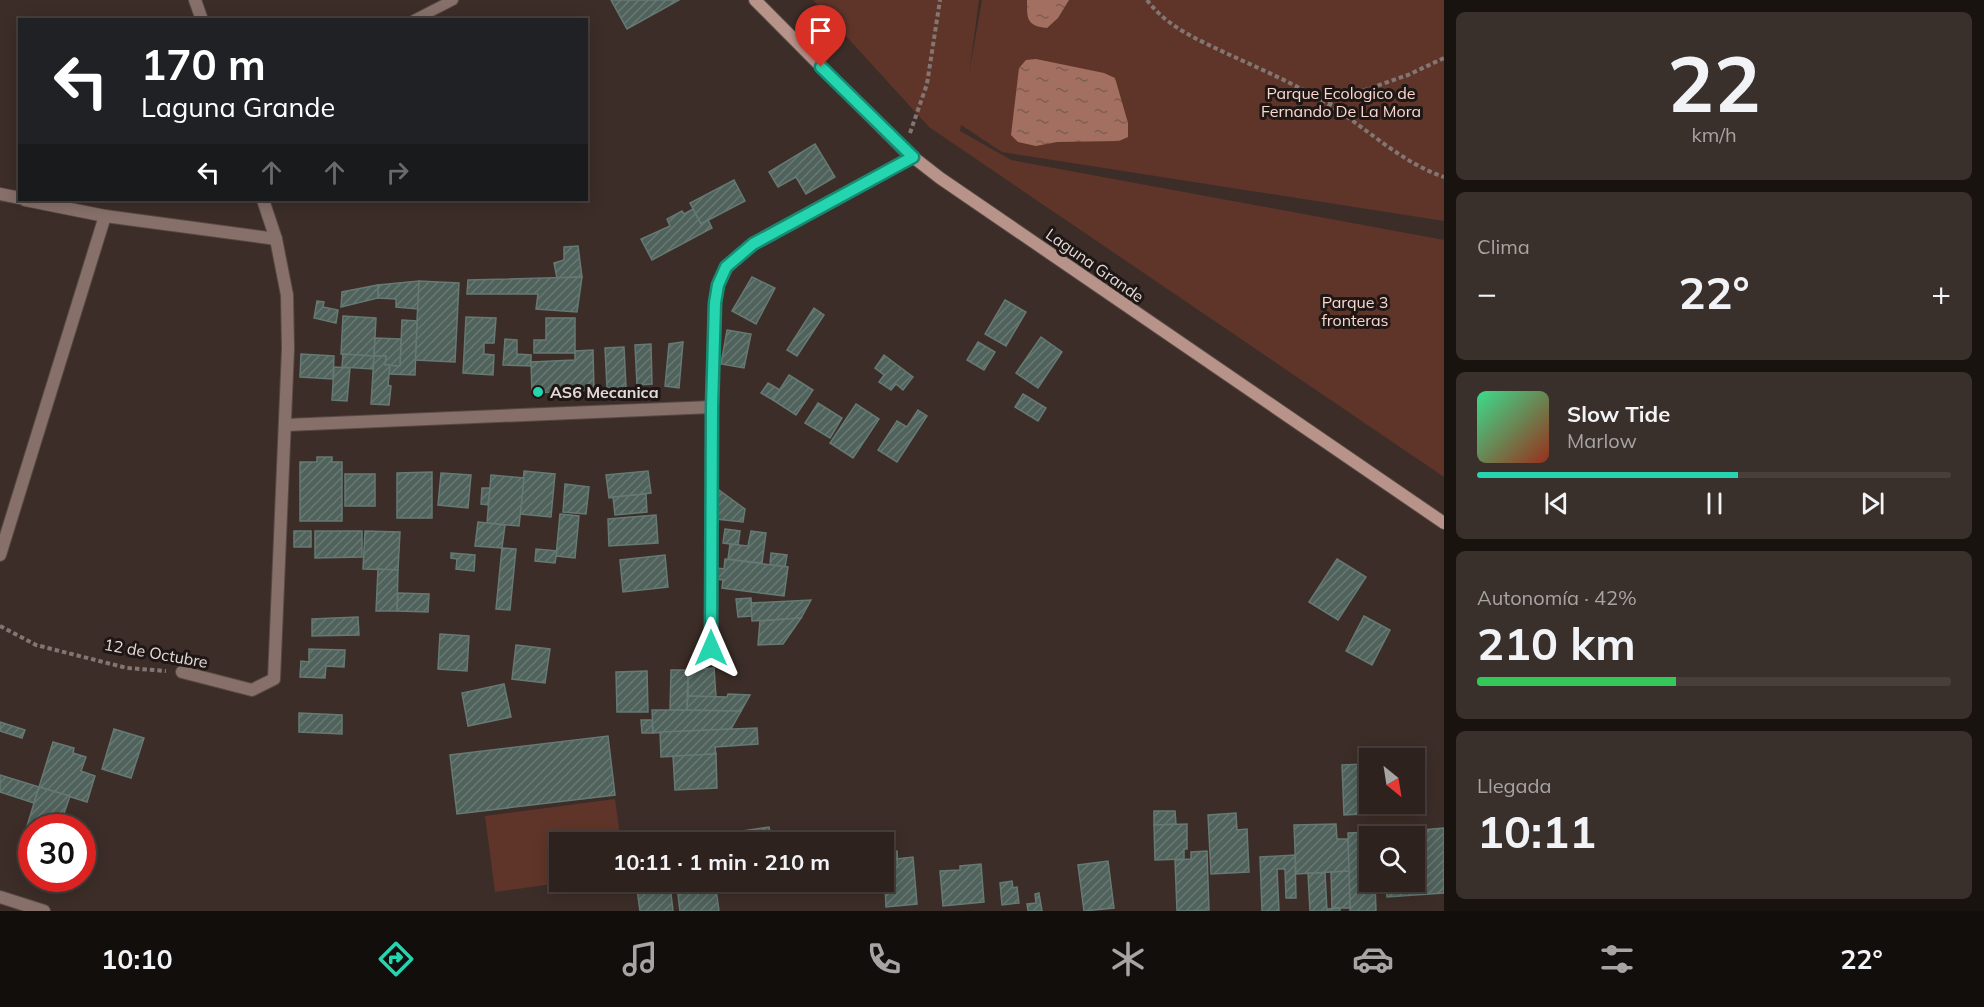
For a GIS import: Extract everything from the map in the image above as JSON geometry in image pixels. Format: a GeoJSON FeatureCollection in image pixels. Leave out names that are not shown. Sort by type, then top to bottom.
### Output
{"type":"FeatureCollection","features":[{"type":"Feature","properties":{"kind":"main road","name":"Laguna Grande"},"geometry":{"type":"LineString","coordinates":[[755,0],[908,154],[939,178],[1444,523]]}},
{"type":"Feature","properties":{"kind":"street"},"geometry":{"type":"LineString","coordinates":[[195,0],[201,18]]}},
{"type":"Feature","properties":{"kind":"street"},"geometry":{"type":"LineString","coordinates":[[711,648],[712,407],[715,303],[718,285],[726,267],[753,244],[908,154]]}},
{"type":"Feature","properties":{"kind":"street"},"geometry":{"type":"LineString","coordinates":[[0,194],[18,198]]}},
{"type":"Feature","properties":{"kind":"street"},"geometry":{"type":"LineString","coordinates":[[30,201],[105,216],[276,239]]}},
{"type":"Feature","properties":{"kind":"street"},"geometry":{"type":"LineString","coordinates":[[263,201],[276,239],[287,295],[286,425],[712,407]]}},
{"type":"Feature","properties":{"kind":"street"},"geometry":{"type":"LineString","coordinates":[[0,555],[105,216]]}},
{"type":"Feature","properties":{"kind":"street","name":"12 de Octubre"},"geometry":{"type":"LineString","coordinates":[[182,672],[252,690],[274,679],[286,425]]}},
{"type":"Feature","properties":{"kind":"street"},"geometry":{"type":"LineString","coordinates":[[0,897],[44,911]]}},
{"type":"Feature","properties":{"kind":"lane"},"geometry":{"type":"LineString","coordinates":[[418,18],[453,0]]}},
{"type":"Feature","properties":{"kind":"path"},"geometry":{"type":"LineString","coordinates":[[908,154],[927,84],[940,0]]}},
{"type":"Feature","properties":{"kind":"path"},"geometry":{"type":"LineString","coordinates":[[1147,0],[1170,24],[1188,35],[1292,84],[1327,104],[1418,165],[1444,177]]}},
{"type":"Feature","properties":{"kind":"path"},"geometry":{"type":"LineString","coordinates":[[1327,104],[1408,75],[1444,58]]}},
{"type":"Feature","properties":{"kind":"path","name":"12 de Octubre"},"geometry":{"type":"LineString","coordinates":[[0,626],[36,645],[127,668],[182,672]]}},
{"type":"Feature","properties":{"kind":"green space"},"geometry":{"type":"Polygon","coordinates":[[[813,0],[979,0],[969,74],[982,0],[1444,0],[1444,221],[1002,152],[961,125],[960,131],[1011,160],[1444,240],[1444,477],[929,127],[813,0]]]}},
{"type":"Feature","properties":{"kind":"green space"},"geometry":{"type":"Polygon","coordinates":[[[615,799],[620,832],[549,832],[549,884],[495,892],[485,816],[615,799]]]}},
{"type":"Feature","properties":{"kind":"water"},"geometry":{"type":"Polygon","coordinates":[[[1027,0],[1069,0],[1058,18],[1047,28],[1031,23],[1027,12],[1027,0]]]}},
{"type":"Feature","properties":{"kind":"water"},"geometry":{"type":"Polygon","coordinates":[[[1036,59],[1104,73],[1115,78],[1128,123],[1128,137],[1119,141],[1057,142],[1036,146],[1018,142],[1011,135],[1019,68],[1026,60],[1036,59]]]}},
{"type":"Feature","properties":{"kind":"building"},"geometry":{"type":"Polygon","coordinates":[[[611,0],[679,0],[627,29],[611,0]]]}},
{"type":"Feature","properties":{"kind":"building"},"geometry":{"type":"Polygon","coordinates":[[[815,144],[835,177],[806,194],[796,177],[778,187],[769,172],[815,144]]]}},
{"type":"Feature","properties":{"kind":"building"},"geometry":{"type":"Polygon","coordinates":[[[734,180],[745,201],[701,224],[690,203],[734,180]]]}},
{"type":"Feature","properties":{"kind":"building"},"geometry":{"type":"Polygon","coordinates":[[[693,209],[701,224],[708,220],[712,228],[652,260],[641,239],[670,226],[667,219],[682,211],[684,214],[693,209]]]}},
{"type":"Feature","properties":{"kind":"building"},"geometry":{"type":"Polygon","coordinates":[[[578,246],[582,277],[557,278],[554,263],[564,260],[564,247],[578,246]]]}},
{"type":"Feature","properties":{"kind":"building"},"geometry":{"type":"Polygon","coordinates":[[[582,277],[577,312],[536,309],[538,294],[467,294],[468,280],[582,277]]]}},
{"type":"Feature","properties":{"kind":"building"},"geometry":{"type":"Polygon","coordinates":[[[752,277],[775,288],[756,324],[732,311],[752,277]]]}},
{"type":"Feature","properties":{"kind":"building"},"geometry":{"type":"Polygon","coordinates":[[[419,281],[418,309],[396,307],[396,299],[378,298],[378,285],[419,281]]]}},
{"type":"Feature","properties":{"kind":"building"},"geometry":{"type":"Polygon","coordinates":[[[419,281],[459,283],[455,362],[415,360],[419,281]]]}},
{"type":"Feature","properties":{"kind":"building"},"geometry":{"type":"Polygon","coordinates":[[[378,285],[378,298],[341,307],[342,292],[378,285]]]}},
{"type":"Feature","properties":{"kind":"building"},"geometry":{"type":"Polygon","coordinates":[[[1005,300],[1026,312],[1006,346],[985,334],[1005,300]]]}},
{"type":"Feature","properties":{"kind":"building"},"geometry":{"type":"Polygon","coordinates":[[[317,301],[324,302],[323,307],[338,310],[336,323],[314,318],[317,301]]]}},
{"type":"Feature","properties":{"kind":"building"},"geometry":{"type":"Polygon","coordinates":[[[814,308],[824,315],[797,356],[787,350],[814,308]]]}},
{"type":"Feature","properties":{"kind":"building"},"geometry":{"type":"Polygon","coordinates":[[[343,316],[376,318],[374,356],[341,354],[343,316]]]}},
{"type":"Feature","properties":{"kind":"building"},"geometry":{"type":"Polygon","coordinates":[[[466,317],[496,318],[494,343],[484,343],[484,354],[494,355],[493,375],[463,373],[466,317]]]}},
{"type":"Feature","properties":{"kind":"building"},"geometry":{"type":"Polygon","coordinates":[[[546,318],[575,318],[575,353],[534,353],[534,340],[546,340],[546,318]]]}},
{"type":"Feature","properties":{"kind":"building"},"geometry":{"type":"Polygon","coordinates":[[[402,320],[417,321],[415,375],[389,374],[390,365],[400,366],[402,320]]]}},
{"type":"Feature","properties":{"kind":"building"},"geometry":{"type":"Polygon","coordinates":[[[727,330],[751,334],[744,368],[721,364],[727,330]]]}},
{"type":"Feature","properties":{"kind":"building"},"geometry":{"type":"Polygon","coordinates":[[[1041,337],[1062,352],[1038,388],[1016,373],[1041,337]]]}},
{"type":"Feature","properties":{"kind":"building"},"geometry":{"type":"Polygon","coordinates":[[[375,338],[401,339],[400,366],[385,365],[386,356],[374,356],[375,338]]]}},
{"type":"Feature","properties":{"kind":"building"},"geometry":{"type":"Polygon","coordinates":[[[505,339],[517,340],[517,354],[531,355],[531,366],[503,365],[505,339]]]}},
{"type":"Feature","properties":{"kind":"building"},"geometry":{"type":"Polygon","coordinates":[[[683,342],[679,388],[665,386],[669,344],[683,342]]]}},
{"type":"Feature","properties":{"kind":"building"},"geometry":{"type":"Polygon","coordinates":[[[978,342],[995,352],[984,370],[967,360],[978,342]]]}},
{"type":"Feature","properties":{"kind":"building"},"geometry":{"type":"Polygon","coordinates":[[[651,344],[652,384],[637,385],[635,345],[651,344]]]}},
{"type":"Feature","properties":{"kind":"building"},"geometry":{"type":"Polygon","coordinates":[[[624,347],[626,387],[607,388],[605,348],[624,347]]]}},
{"type":"Feature","properties":{"kind":"building"},"geometry":{"type":"Polygon","coordinates":[[[593,350],[594,390],[532,393],[531,362],[575,360],[575,351],[593,350]]]}},
{"type":"Feature","properties":{"kind":"building"},"geometry":{"type":"Polygon","coordinates":[[[301,354],[334,356],[333,379],[300,377],[301,354]]]}},
{"type":"Feature","properties":{"kind":"building"},"geometry":{"type":"Polygon","coordinates":[[[343,354],[374,356],[373,369],[342,367],[343,354]]]}},
{"type":"Feature","properties":{"kind":"building"},"geometry":{"type":"Polygon","coordinates":[[[884,355],[913,377],[903,390],[896,384],[891,390],[879,382],[884,375],[875,368],[884,355]]]}},
{"type":"Feature","properties":{"kind":"building"},"geometry":{"type":"Polygon","coordinates":[[[374,356],[386,356],[385,365],[390,365],[389,405],[371,404],[374,356]]]}},
{"type":"Feature","properties":{"kind":"building"},"geometry":{"type":"Polygon","coordinates":[[[334,367],[350,368],[347,401],[332,400],[334,367]]]}},
{"type":"Feature","properties":{"kind":"building"},"geometry":{"type":"Polygon","coordinates":[[[789,375],[813,390],[796,415],[773,400],[789,375]]]}},
{"type":"Feature","properties":{"kind":"building"},"geometry":{"type":"Polygon","coordinates":[[[768,383],[780,390],[773,400],[761,393],[768,383]]]}},
{"type":"Feature","properties":{"kind":"building"},"geometry":{"type":"Polygon","coordinates":[[[1023,394],[1046,408],[1038,421],[1015,407],[1023,394]]]}},
{"type":"Feature","properties":{"kind":"building"},"geometry":{"type":"Polygon","coordinates":[[[818,403],[842,418],[830,438],[805,423],[818,403]]]}},
{"type":"Feature","properties":{"kind":"building"},"geometry":{"type":"Polygon","coordinates":[[[856,404],[879,419],[853,458],[830,443],[856,404]]]}},
{"type":"Feature","properties":{"kind":"building"},"geometry":{"type":"Polygon","coordinates":[[[918,410],[927,416],[897,462],[878,450],[897,421],[907,427],[918,410]]]}},
{"type":"Feature","properties":{"kind":"building"},"geometry":{"type":"Polygon","coordinates":[[[317,457],[332,457],[332,462],[342,462],[342,521],[300,521],[300,462],[317,462],[317,457]]]}},
{"type":"Feature","properties":{"kind":"building"},"geometry":{"type":"Polygon","coordinates":[[[524,471],[555,474],[551,517],[520,514],[524,471]]]}},
{"type":"Feature","properties":{"kind":"building"},"geometry":{"type":"Polygon","coordinates":[[[648,471],[651,493],[609,498],[606,475],[648,471]]]}},
{"type":"Feature","properties":{"kind":"building"},"geometry":{"type":"Polygon","coordinates":[[[432,472],[432,518],[397,518],[397,473],[432,472]]]}},
{"type":"Feature","properties":{"kind":"building"},"geometry":{"type":"Polygon","coordinates":[[[441,473],[471,475],[468,508],[438,505],[441,473]]]}},
{"type":"Feature","properties":{"kind":"building"},"geometry":{"type":"Polygon","coordinates":[[[345,474],[375,474],[375,506],[345,506],[345,474]]]}},
{"type":"Feature","properties":{"kind":"building"},"geometry":{"type":"Polygon","coordinates":[[[491,475],[524,478],[519,526],[487,523],[491,475]]]}},
{"type":"Feature","properties":{"kind":"building"},"geometry":{"type":"Polygon","coordinates":[[[565,484],[589,487],[586,514],[563,512],[565,484]]]}},
{"type":"Feature","properties":{"kind":"building"},"geometry":{"type":"Polygon","coordinates":[[[482,488],[490,488],[488,505],[481,504],[482,488]]]}},
{"type":"Feature","properties":{"kind":"building"},"geometry":{"type":"Polygon","coordinates":[[[719,490],[745,509],[743,522],[716,519],[719,490]]]}},
{"type":"Feature","properties":{"kind":"building"},"geometry":{"type":"Polygon","coordinates":[[[646,494],[647,512],[615,515],[613,497],[646,494]]]}},
{"type":"Feature","properties":{"kind":"building"},"geometry":{"type":"Polygon","coordinates":[[[560,514],[579,516],[575,558],[556,556],[560,514]]]}},
{"type":"Feature","properties":{"kind":"building"},"geometry":{"type":"Polygon","coordinates":[[[656,515],[658,543],[609,546],[608,519],[656,515]]]}},
{"type":"Feature","properties":{"kind":"building"},"geometry":{"type":"Polygon","coordinates":[[[478,522],[505,525],[502,548],[475,546],[478,522]]]}},
{"type":"Feature","properties":{"kind":"building"},"geometry":{"type":"Polygon","coordinates":[[[725,529],[740,531],[738,545],[723,543],[725,529]]]}},
{"type":"Feature","properties":{"kind":"building"},"geometry":{"type":"Polygon","coordinates":[[[294,531],[311,531],[311,547],[294,547],[294,531]]]}},
{"type":"Feature","properties":{"kind":"building"},"geometry":{"type":"Polygon","coordinates":[[[315,531],[362,531],[362,557],[315,558],[315,531]]]}},
{"type":"Feature","properties":{"kind":"building"},"geometry":{"type":"Polygon","coordinates":[[[365,531],[400,532],[398,570],[363,569],[365,531]]]}},
{"type":"Feature","properties":{"kind":"building"},"geometry":{"type":"Polygon","coordinates":[[[751,531],[766,533],[762,563],[728,559],[730,544],[748,546],[751,531]]]}},
{"type":"Feature","properties":{"kind":"building"},"geometry":{"type":"Polygon","coordinates":[[[502,548],[516,549],[510,610],[496,609],[502,548]]]}},
{"type":"Feature","properties":{"kind":"building"},"geometry":{"type":"Polygon","coordinates":[[[536,549],[557,551],[555,563],[535,561],[536,549]]]}},
{"type":"Feature","properties":{"kind":"building"},"geometry":{"type":"Polygon","coordinates":[[[451,553],[475,555],[474,571],[456,569],[457,559],[451,558],[451,553]]]}},
{"type":"Feature","properties":{"kind":"building"},"geometry":{"type":"Polygon","coordinates":[[[771,553],[787,555],[785,567],[770,565],[771,553]]]}},
{"type":"Feature","properties":{"kind":"building"},"geometry":{"type":"Polygon","coordinates":[[[665,555],[668,587],[623,592],[620,560],[665,555]]]}},
{"type":"Feature","properties":{"kind":"building"},"geometry":{"type":"Polygon","coordinates":[[[725,559],[788,567],[784,596],[722,588],[723,580],[716,579],[718,568],[724,569],[725,559]]]}},
{"type":"Feature","properties":{"kind":"building"},"geometry":{"type":"Polygon","coordinates":[[[1337,559],[1366,577],[1338,620],[1309,602],[1337,559]]]}},
{"type":"Feature","properties":{"kind":"building"},"geometry":{"type":"Polygon","coordinates":[[[378,569],[398,570],[397,611],[376,611],[378,569]]]}},
{"type":"Feature","properties":{"kind":"building"},"geometry":{"type":"Polygon","coordinates":[[[398,593],[429,594],[428,612],[397,611],[398,593]]]}},
{"type":"Feature","properties":{"kind":"building"},"geometry":{"type":"Polygon","coordinates":[[[751,598],[752,616],[738,617],[736,599],[751,598]]]}},
{"type":"Feature","properties":{"kind":"building"},"geometry":{"type":"Polygon","coordinates":[[[811,600],[801,618],[752,621],[751,603],[811,600]]]}},
{"type":"Feature","properties":{"kind":"building"},"geometry":{"type":"Polygon","coordinates":[[[1364,616],[1390,630],[1372,665],[1346,651],[1364,616]]]}},
{"type":"Feature","properties":{"kind":"building"},"geometry":{"type":"Polygon","coordinates":[[[358,617],[359,635],[312,636],[312,619],[358,617]]]}},
{"type":"Feature","properties":{"kind":"building"},"geometry":{"type":"Polygon","coordinates":[[[801,618],[783,644],[758,645],[760,621],[801,618]]]}},
{"type":"Feature","properties":{"kind":"building"},"geometry":{"type":"Polygon","coordinates":[[[440,634],[469,636],[467,671],[438,669],[440,634]]]}},
{"type":"Feature","properties":{"kind":"building"},"geometry":{"type":"Polygon","coordinates":[[[516,645],[550,649],[545,683],[512,679],[516,645]]]}},
{"type":"Feature","properties":{"kind":"building"},"geometry":{"type":"Polygon","coordinates":[[[309,649],[345,650],[344,667],[326,666],[325,678],[300,677],[301,661],[309,662],[309,649]]]}},
{"type":"Feature","properties":{"kind":"building"},"geometry":{"type":"Polygon","coordinates":[[[714,668],[716,697],[688,696],[688,670],[714,668]]]}},
{"type":"Feature","properties":{"kind":"building"},"geometry":{"type":"Polygon","coordinates":[[[671,670],[688,670],[687,710],[670,710],[671,670]]]}},
{"type":"Feature","properties":{"kind":"building"},"geometry":{"type":"Polygon","coordinates":[[[647,671],[648,712],[617,712],[616,672],[647,671]]]}},
{"type":"Feature","properties":{"kind":"building"},"geometry":{"type":"Polygon","coordinates":[[[504,684],[511,717],[468,726],[462,693],[504,684]]]}},
{"type":"Feature","properties":{"kind":"building"},"geometry":{"type":"Polygon","coordinates":[[[728,694],[750,695],[741,711],[687,710],[688,696],[727,697],[728,694]]]}},
{"type":"Feature","properties":{"kind":"building"},"geometry":{"type":"Polygon","coordinates":[[[652,710],[741,711],[731,729],[653,733],[652,710]]]}},
{"type":"Feature","properties":{"kind":"building"},"geometry":{"type":"Polygon","coordinates":[[[299,713],[342,715],[342,734],[299,732],[299,713]]]}},
{"type":"Feature","properties":{"kind":"building"},"geometry":{"type":"Polygon","coordinates":[[[641,720],[652,720],[653,733],[642,733],[641,720]]]}},
{"type":"Feature","properties":{"kind":"building"},"geometry":{"type":"Polygon","coordinates":[[[0,722],[25,730],[22,738],[0,731],[0,722]]]}},
{"type":"Feature","properties":{"kind":"building"},"geometry":{"type":"Polygon","coordinates":[[[757,728],[758,744],[715,747],[716,754],[661,757],[660,732],[757,728]]]}},
{"type":"Feature","properties":{"kind":"building"},"geometry":{"type":"Polygon","coordinates":[[[114,729],[144,738],[131,778],[102,769],[114,729]]]}},
{"type":"Feature","properties":{"kind":"building"},"geometry":{"type":"Polygon","coordinates":[[[608,736],[615,795],[457,814],[450,755],[608,736]]]}},
{"type":"Feature","properties":{"kind":"building"},"geometry":{"type":"Polygon","coordinates":[[[53,742],[74,748],[73,753],[86,757],[81,771],[95,776],[87,802],[39,787],[53,742]]]}},
{"type":"Feature","properties":{"kind":"building"},"geometry":{"type":"Polygon","coordinates":[[[716,754],[717,788],[675,790],[673,756],[716,754]]]}},
{"type":"Feature","properties":{"kind":"building"},"geometry":{"type":"Polygon","coordinates":[[[1359,764],[1359,814],[1364,814],[1344,815],[1342,765],[1359,764]]]}},
{"type":"Feature","properties":{"kind":"building"},"geometry":{"type":"Polygon","coordinates":[[[0,775],[39,787],[34,803],[0,792],[0,775]]]}},
{"type":"Feature","properties":{"kind":"building"},"geometry":{"type":"Polygon","coordinates":[[[39,787],[70,796],[64,814],[31,814],[39,787]]]}},
{"type":"Feature","properties":{"kind":"building"},"geometry":{"type":"Polygon","coordinates":[[[1154,811],[1175,811],[1176,824],[1154,825],[1154,811]]]}},
{"type":"Feature","properties":{"kind":"building"},"geometry":{"type":"Polygon","coordinates":[[[1236,813],[1237,830],[1247,829],[1249,872],[1211,874],[1208,815],[1236,813]]]}},
{"type":"Feature","properties":{"kind":"building"},"geometry":{"type":"Polygon","coordinates":[[[1187,824],[1187,849],[1184,849],[1184,859],[1155,860],[1154,825],[1187,824]]]}},
{"type":"Feature","properties":{"kind":"building"},"geometry":{"type":"Polygon","coordinates":[[[1336,824],[1337,839],[1348,839],[1349,871],[1296,874],[1294,825],[1336,824]]]}},
{"type":"Feature","properties":{"kind":"building"},"geometry":{"type":"Polygon","coordinates":[[[769,827],[770,832],[736,832],[769,827]]]}},
{"type":"Feature","properties":{"kind":"building"},"geometry":{"type":"Polygon","coordinates":[[[1444,828],[1444,893],[1387,897],[1387,892],[1425,892],[1425,830],[1444,828]]]}},
{"type":"Feature","properties":{"kind":"building"},"geometry":{"type":"Polygon","coordinates":[[[1348,833],[1359,833],[1359,892],[1375,892],[1376,911],[1350,911],[1348,833]]]}},
{"type":"Feature","properties":{"kind":"building"},"geometry":{"type":"Polygon","coordinates":[[[894,851],[897,851],[898,867],[894,868],[894,851]]]}},
{"type":"Feature","properties":{"kind":"building"},"geometry":{"type":"Polygon","coordinates":[[[1207,851],[1209,910],[1177,911],[1175,860],[1191,859],[1191,852],[1207,851]]]}},
{"type":"Feature","properties":{"kind":"building"},"geometry":{"type":"Polygon","coordinates":[[[1295,855],[1296,898],[1286,898],[1285,869],[1277,869],[1279,911],[1262,911],[1260,857],[1295,855]]]}},
{"type":"Feature","properties":{"kind":"building"},"geometry":{"type":"Polygon","coordinates":[[[913,857],[917,904],[886,907],[885,892],[894,892],[894,868],[898,867],[897,859],[913,857]]]}},
{"type":"Feature","properties":{"kind":"building"},"geometry":{"type":"Polygon","coordinates":[[[1108,861],[1114,908],[1084,911],[1078,865],[1108,861]]]}},
{"type":"Feature","properties":{"kind":"building"},"geometry":{"type":"Polygon","coordinates":[[[981,864],[984,902],[943,906],[940,871],[960,870],[960,866],[981,864]]]}},
{"type":"Feature","properties":{"kind":"building"},"geometry":{"type":"Polygon","coordinates":[[[1349,871],[1350,908],[1332,908],[1331,872],[1349,871]]]}},
{"type":"Feature","properties":{"kind":"building"},"geometry":{"type":"Polygon","coordinates":[[[1308,873],[1325,873],[1327,911],[1310,911],[1308,873]]]}},
{"type":"Feature","properties":{"kind":"building"},"geometry":{"type":"Polygon","coordinates":[[[1012,881],[1013,888],[1017,887],[1019,903],[1002,905],[1000,883],[1012,881]]]}},
{"type":"Feature","properties":{"kind":"building"},"geometry":{"type":"Polygon","coordinates":[[[637,892],[671,892],[673,911],[640,911],[637,892]]]}},
{"type":"Feature","properties":{"kind":"building"},"geometry":{"type":"Polygon","coordinates":[[[678,892],[716,892],[719,911],[680,911],[678,892]]]}},
{"type":"Feature","properties":{"kind":"building"},"geometry":{"type":"Polygon","coordinates":[[[1039,893],[1042,911],[1028,911],[1027,904],[1036,903],[1035,894],[1039,893]]]}},
{"type":"Feature","properties":{"kind":"building"},"geometry":{"type":"Polygon","coordinates":[[[1340,908],[1340,911],[1327,911],[1327,909],[1340,908]]]}},
{"type":"Feature","properties":{"kind":"place","name":"AS6 Mecanica"},"geometry":{"type":"Point","coordinates":[538,392]}},
{"type":"Feature","properties":{"kind":"route"},"geometry":{"type":"LineString","coordinates":[[711,648],[712,407],[715,303],[718,285],[726,267],[753,244],[913,157],[821,67]]}},
{"type":"Feature","properties":{"kind":"park label","name":"Parque Ecologico de Fernando De La Mora"},"geometry":{"type":"Point","coordinates":[1341,102]}},
{"type":"Feature","properties":{"kind":"park label","name":"Parque 3 fronteras"},"geometry":{"type":"Point","coordinates":[1355,311]}}]}
